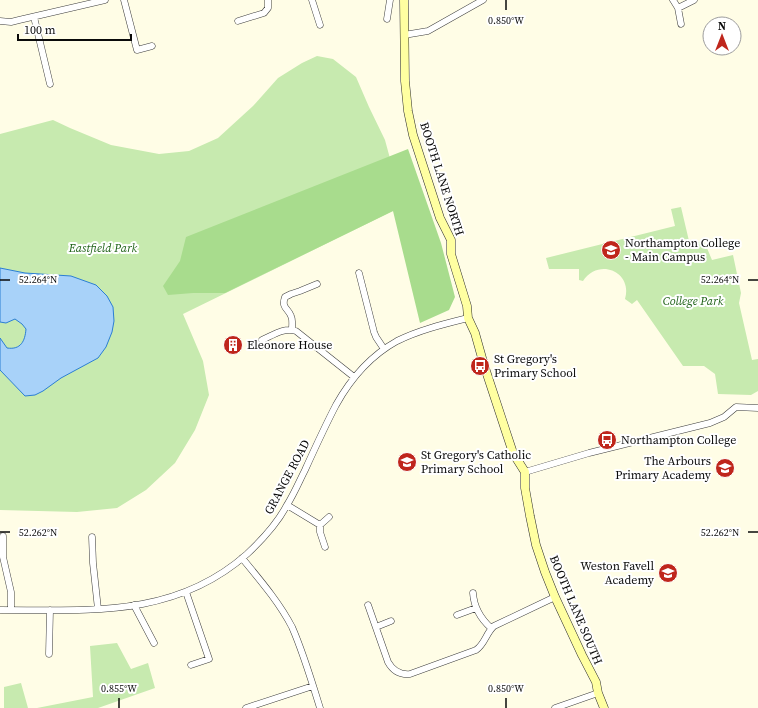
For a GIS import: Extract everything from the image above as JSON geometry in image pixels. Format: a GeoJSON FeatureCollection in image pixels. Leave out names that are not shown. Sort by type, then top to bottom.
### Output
{"type":"FeatureCollection","features":[{"type":"Feature","properties":{"kind":"street"},"geometry":{"type":"LineString","coordinates":[[0,21],[11,22],[105,0]]}},
{"type":"Feature","properties":{"kind":"street"},"geometry":{"type":"LineString","coordinates":[[124,0],[137,50],[152,46]]}},
{"type":"Feature","properties":{"kind":"street"},"geometry":{"type":"LineString","coordinates":[[238,21],[264,13],[268,8],[268,0]]}},
{"type":"Feature","properties":{"kind":"street"},"geometry":{"type":"LineString","coordinates":[[312,0],[320,25]]}},
{"type":"Feature","properties":{"kind":"street"},"geometry":{"type":"LineString","coordinates":[[387,19],[390,0]]}},
{"type":"Feature","properties":{"kind":"street","name":"BOOTH LANE NORTH"},"geometry":{"type":"LineString","coordinates":[[404,0],[405,81],[411,123],[421,160],[440,218],[451,240],[451,254],[467,306],[468,318],[475,332],[513,453],[525,472]]}},
{"type":"Feature","properties":{"kind":"street"},"geometry":{"type":"LineString","coordinates":[[404,35],[428,31],[483,0]]}},
{"type":"Feature","properties":{"kind":"street"},"geometry":{"type":"LineString","coordinates":[[673,0],[678,8],[681,24]]}},
{"type":"Feature","properties":{"kind":"street"},"geometry":{"type":"LineString","coordinates":[[678,8],[694,0]]}},
{"type":"Feature","properties":{"kind":"street"},"geometry":{"type":"LineString","coordinates":[[34,17],[50,84]]}},
{"type":"Feature","properties":{"kind":"street"},"geometry":{"type":"LineString","coordinates":[[359,273],[374,332],[384,349]]}},
{"type":"Feature","properties":{"kind":"street"},"geometry":{"type":"LineString","coordinates":[[292,329],[292,319],[283,304],[285,298],[291,294],[317,284]]}},
{"type":"Feature","properties":{"kind":"street","name":"GRANGE ROAD"},"geometry":{"type":"LineString","coordinates":[[0,610],[98,609],[134,605],[186,592],[217,576],[242,558],[275,524],[287,505],[344,391],[354,377],[369,361],[384,349],[413,334],[468,318]]}},
{"type":"Feature","properties":{"kind":"street"},"geometry":{"type":"LineString","coordinates":[[262,340],[284,330],[292,329],[301,333],[354,377]]}},
{"type":"Feature","properties":{"kind":"street"},"geometry":{"type":"LineString","coordinates":[[525,472],[589,453],[710,423],[724,417],[736,408],[758,408]]}},
{"type":"Feature","properties":{"kind":"street","name":"BOOTH LANE SOUTH"},"geometry":{"type":"LineString","coordinates":[[525,472],[525,488],[530,516],[536,545],[545,572],[555,597],[596,682],[598,693],[604,708]]}},
{"type":"Feature","properties":{"kind":"street"},"geometry":{"type":"LineString","coordinates":[[287,505],[320,525]]}},
{"type":"Feature","properties":{"kind":"street"},"geometry":{"type":"LineString","coordinates":[[325,547],[320,532],[320,525],[329,517]]}},
{"type":"Feature","properties":{"kind":"street"},"geometry":{"type":"LineString","coordinates":[[3,536],[3,557],[11,592],[11,610]]}},
{"type":"Feature","properties":{"kind":"street"},"geometry":{"type":"LineString","coordinates":[[92,537],[98,609]]}},
{"type":"Feature","properties":{"kind":"street"},"geometry":{"type":"LineString","coordinates":[[242,558],[268,590],[286,617],[297,639],[320,708]]}},
{"type":"Feature","properties":{"kind":"street"},"geometry":{"type":"LineString","coordinates":[[186,592],[209,659],[191,665]]}},
{"type":"Feature","properties":{"kind":"street"},"geometry":{"type":"LineString","coordinates":[[473,594],[476,608],[482,619],[491,628]]}},
{"type":"Feature","properties":{"kind":"street"},"geometry":{"type":"LineString","coordinates":[[368,605],[391,668],[400,673],[410,674],[476,650],[483,644],[491,628],[555,597]]}},
{"type":"Feature","properties":{"kind":"street"},"geometry":{"type":"LineString","coordinates":[[134,605],[154,643]]}},
{"type":"Feature","properties":{"kind":"street"},"geometry":{"type":"LineString","coordinates":[[457,615],[476,608]]}},
{"type":"Feature","properties":{"kind":"street"},"geometry":{"type":"LineString","coordinates":[[50,610],[50,654]]}},
{"type":"Feature","properties":{"kind":"street"},"geometry":{"type":"LineString","coordinates":[[376,626],[391,621]]}},
{"type":"Feature","properties":{"kind":"street"},"geometry":{"type":"LineString","coordinates":[[246,708],[313,686]]}},
{"type":"Feature","properties":{"kind":"street"},"geometry":{"type":"LineString","coordinates":[[554,708],[598,693]]}},
{"type":"Feature","properties":{"kind":"green space","name":"Eastfield Park"},"geometry":{"type":"Polygon","coordinates":[[[317,56],[333,59],[356,77],[385,140],[395,177],[393,211],[183,314],[203,361],[209,395],[195,430],[175,463],[146,490],[117,508],[77,512],[0,510],[0,134],[53,120],[111,145],[159,154],[189,151],[218,138],[253,106],[278,78],[302,63],[317,56]]]}},
{"type":"Feature","properties":{"kind":"green space"},"geometry":{"type":"Polygon","coordinates":[[[408,149],[441,243],[455,297],[449,310],[420,323],[393,211],[225,293],[168,295],[163,286],[180,261],[186,237],[408,149]]]}},
{"type":"Feature","properties":{"kind":"green space","name":"College Park"},"geometry":{"type":"Polygon","coordinates":[[[681,207],[689,241],[685,242],[685,244],[704,241],[712,260],[733,255],[741,293],[739,303],[752,360],[758,359],[758,391],[751,395],[718,394],[715,374],[704,366],[683,366],[637,300],[632,304],[625,299],[626,289],[624,281],[613,271],[605,269],[597,270],[583,281],[579,280],[579,269],[549,269],[546,258],[675,226],[671,209],[681,207]]]}},
{"type":"Feature","properties":{"kind":"green space"},"geometry":{"type":"Polygon","coordinates":[[[117,643],[131,669],[148,663],[155,688],[98,708],[37,708],[93,697],[90,646],[117,643]]]}},
{"type":"Feature","properties":{"kind":"green space"},"geometry":{"type":"Polygon","coordinates":[[[21,683],[28,708],[4,708],[4,687],[21,683]]]}},
{"type":"Feature","properties":{"kind":"water"},"geometry":{"type":"Polygon","coordinates":[[[0,268],[25,273],[71,276],[96,285],[107,296],[113,307],[114,321],[112,332],[106,347],[98,358],[61,378],[43,391],[35,395],[25,396],[0,370],[0,338],[7,348],[16,348],[23,341],[26,329],[15,319],[6,323],[0,322],[0,268]]]}},
{"type":"Feature","properties":{"kind":"place","name":"Northampton College - Main Campus"},"geometry":{"type":"Point","coordinates":[611,250]}},
{"type":"Feature","properties":{"kind":"place","name":"Eleonore House"},"geometry":{"type":"Point","coordinates":[233,345]}},
{"type":"Feature","properties":{"kind":"place","name":"St Gregory's Primary School"},"geometry":{"type":"Point","coordinates":[480,366]}},
{"type":"Feature","properties":{"kind":"place","name":"Northampton College"},"geometry":{"type":"Point","coordinates":[607,440]}},
{"type":"Feature","properties":{"kind":"place","name":"St Gregory's Catholic Primary School"},"geometry":{"type":"Point","coordinates":[407,462]}},
{"type":"Feature","properties":{"kind":"place","name":"The Arbours Primary Academy"},"geometry":{"type":"Point","coordinates":[725,468]}},
{"type":"Feature","properties":{"kind":"place","name":"Weston Favell Academy"},"geometry":{"type":"Point","coordinates":[668,573]}}]}
